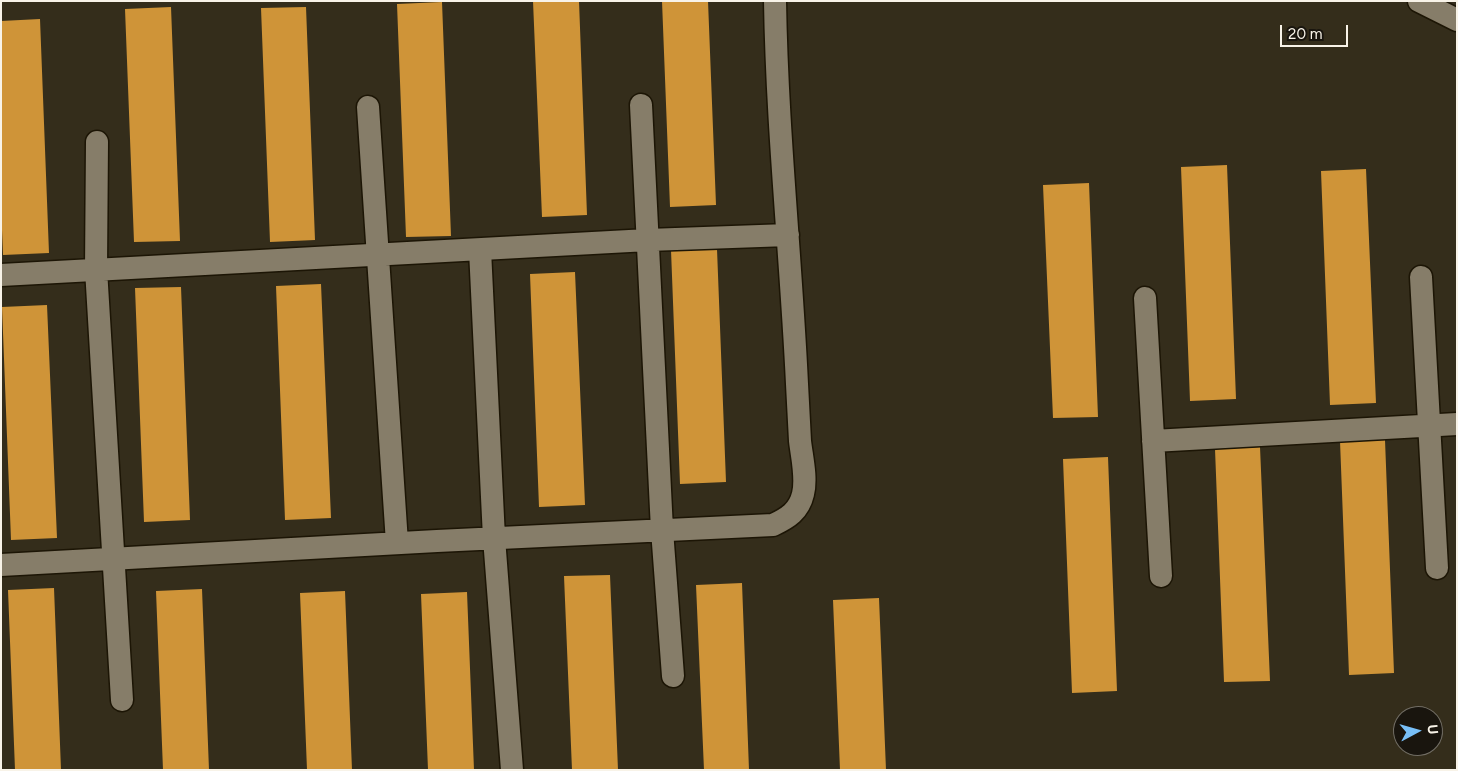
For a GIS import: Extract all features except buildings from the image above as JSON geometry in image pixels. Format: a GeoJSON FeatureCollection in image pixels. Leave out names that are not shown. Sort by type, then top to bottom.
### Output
{"type":"FeatureCollection","features":[{"type":"Feature","properties":{"kind":"lane"},"geometry":{"type":"LineString","coordinates":[[1,565],[773,525],[785,519],[799,506],[805,487],[800,439],[776,62],[775,1]]}},
{"type":"Feature","properties":{"kind":"lane"},"geometry":{"type":"LineString","coordinates":[[1419,1],[1457,20]]}},
{"type":"Feature","properties":{"kind":"lane"},"geometry":{"type":"LineString","coordinates":[[640,105],[662,530],[673,676]]}},
{"type":"Feature","properties":{"kind":"lane"},"geometry":{"type":"LineString","coordinates":[[368,108],[397,543]]}},
{"type":"Feature","properties":{"kind":"lane"},"geometry":{"type":"LineString","coordinates":[[96,142],[96,269],[122,700]]}},
{"type":"Feature","properties":{"kind":"lane"},"geometry":{"type":"LineString","coordinates":[[1,275],[648,240],[788,236]]}},
{"type":"Feature","properties":{"kind":"lane"},"geometry":{"type":"LineString","coordinates":[[480,250],[494,538],[512,770]]}},
{"type":"Feature","properties":{"kind":"lane"},"geometry":{"type":"LineString","coordinates":[[1421,277],[1437,568]]}},
{"type":"Feature","properties":{"kind":"lane"},"geometry":{"type":"LineString","coordinates":[[1145,298],[1161,576]]}},
{"type":"Feature","properties":{"kind":"lane"},"geometry":{"type":"LineString","coordinates":[[1153,442],[1457,424]]}}]}
